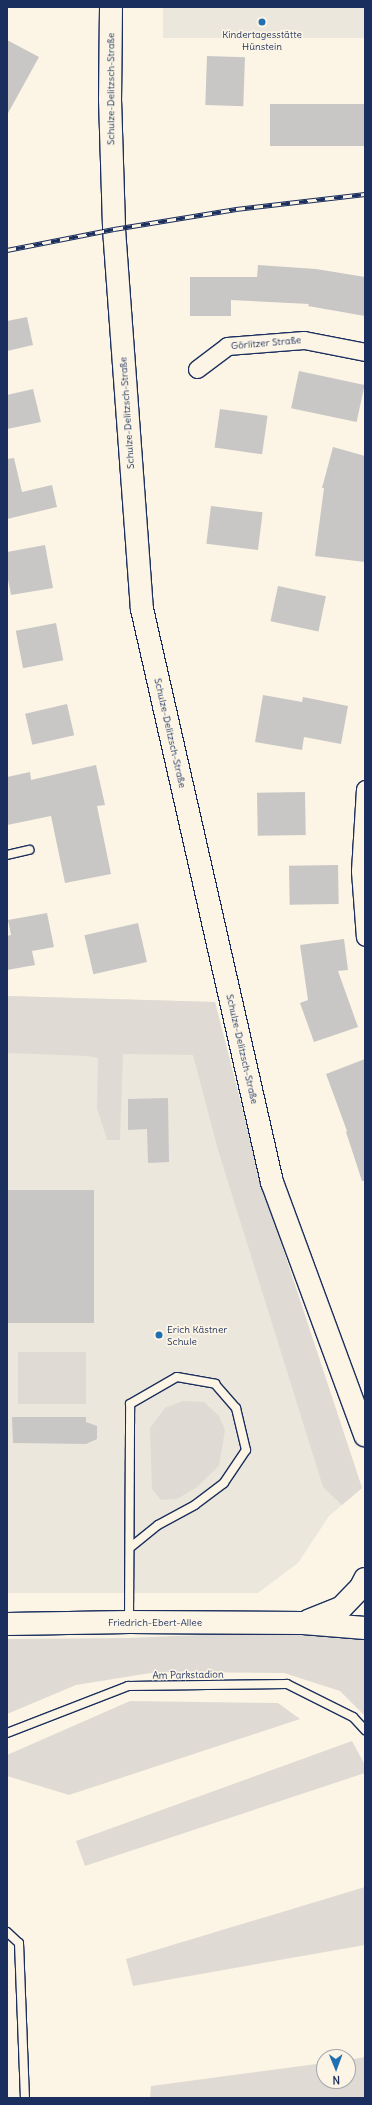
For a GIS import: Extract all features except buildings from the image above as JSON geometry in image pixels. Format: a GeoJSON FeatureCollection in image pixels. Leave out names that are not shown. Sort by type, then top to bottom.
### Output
{"type":"FeatureCollection","features":[{"type":"Feature","properties":{"kind":"main road","name":"Schulze-Delitzsch-Straße"},"geometry":{"type":"LineString","coordinates":[[111,7],[110,99],[114,229],[142,609],[272,1182],[365,1435]]}},
{"type":"Feature","properties":{"kind":"main road"},"geometry":{"type":"LineString","coordinates":[[303,1623],[341,1608],[362,1587],[365,1579]]}},
{"type":"Feature","properties":{"kind":"main road"},"geometry":{"type":"LineString","coordinates":[[303,1623],[365,1614]]}},
{"type":"Feature","properties":{"kind":"main road","name":"Friedrich-Ebert-Allee"},"geometry":{"type":"LineString","coordinates":[[7,1624],[129,1622],[303,1623]]}},
{"type":"Feature","properties":{"kind":"main road"},"geometry":{"type":"LineString","coordinates":[[303,1623],[365,1628]]}},
{"type":"Feature","properties":{"kind":"street","name":"Görlitzer Straße"},"geometry":{"type":"LineString","coordinates":[[197,370],[227,346],[304,340],[365,352]]}},
{"type":"Feature","properties":{"kind":"street"},"geometry":{"type":"LineString","coordinates":[[365,789],[360,871],[365,937]]}},
{"type":"Feature","properties":{"kind":"lane"},"geometry":{"type":"LineString","coordinates":[[7,856],[28,850]]}},
{"type":"Feature","properties":{"kind":"lane"},"geometry":{"type":"LineString","coordinates":[[129,1622],[130,1404],[177,1377],[215,1384],[236,1408],[246,1450],[224,1483],[195,1505],[158,1525],[130,1548]]}},
{"type":"Feature","properties":{"kind":"lane","name":"Am Parkstadion"},"geometry":{"type":"LineString","coordinates":[[7,1733],[128,1686],[286,1684],[353,1718],[365,1730]]}},
{"type":"Feature","properties":{"kind":"lane"},"geometry":{"type":"LineString","coordinates":[[7,1932],[19,1943],[25,2098]]}},
{"type":"Feature","properties":{"kind":"shaded area","name":"Kindertagesstätte Hünstein"},"geometry":{"type":"Polygon","coordinates":[[[163,7],[365,7],[365,38],[163,38],[163,7]]]}},
{"type":"Feature","properties":{"kind":"shaded area","name":"Erich Kästner Schule"},"geometry":{"type":"Polygon","coordinates":[[[7,996],[215,1002],[261,1182],[362,1488],[329,1516],[298,1563],[258,1593],[7,1593],[7,996]]]}},
{"type":"Feature","properties":{"kind":"shaded area"},"geometry":{"type":"Polygon","coordinates":[[[7,996],[215,1002],[261,1182],[362,1488],[342,1505],[323,1487],[218,1150],[193,1055],[123,1054],[120,1140],[107,1140],[97,1108],[98,1058],[88,1056],[7,1053],[7,996]]]}},
{"type":"Feature","properties":{"kind":"shaded area"},"geometry":{"type":"Polygon","coordinates":[[[18,1352],[86,1352],[86,1404],[18,1404],[18,1352]]]}},
{"type":"Feature","properties":{"kind":"shaded area"},"geometry":{"type":"Polygon","coordinates":[[[183,1401],[204,1402],[219,1416],[225,1430],[219,1466],[197,1487],[177,1499],[161,1500],[152,1489],[150,1428],[165,1408],[183,1401]]]}},
{"type":"Feature","properties":{"kind":"shaded area"},"geometry":{"type":"Polygon","coordinates":[[[273,1632],[365,1635],[365,1716],[340,1691],[284,1673],[157,1672],[76,1685],[7,1714],[7,1639],[127,1638],[273,1632]]]}},
{"type":"Feature","properties":{"kind":"shaded area"},"geometry":{"type":"Polygon","coordinates":[[[130,1701],[278,1703],[300,1719],[69,1795],[7,1776],[7,1755],[130,1701]]]}},
{"type":"Feature","properties":{"kind":"shaded area"},"geometry":{"type":"Polygon","coordinates":[[[352,1741],[365,1765],[365,1773],[85,1866],[76,1841],[352,1741]]]}},
{"type":"Feature","properties":{"kind":"shaded area"},"geometry":{"type":"Polygon","coordinates":[[[365,1887],[365,1945],[133,1986],[126,1959],[365,1887]]]}},
{"type":"Feature","properties":{"kind":"shaded area"},"geometry":{"type":"Polygon","coordinates":[[[365,2057],[365,2098],[150,2098],[151,2086],[316,2064],[316,2089],[356,2089],[356,2059],[365,2057]]]}},
{"type":"Feature","properties":{"kind":"railway"},"geometry":{"type":"LineString","coordinates":[[7,250],[114,229],[236,209],[365,194]]}},
{"type":"Feature","properties":{"kind":"place","name":"Kindertagesstätte Hünstein"},"geometry":{"type":"Point","coordinates":[262,22]}},
{"type":"Feature","properties":{"kind":"place","name":"Erich Kästner Schule"},"geometry":{"type":"Point","coordinates":[159,1335]}}]}
